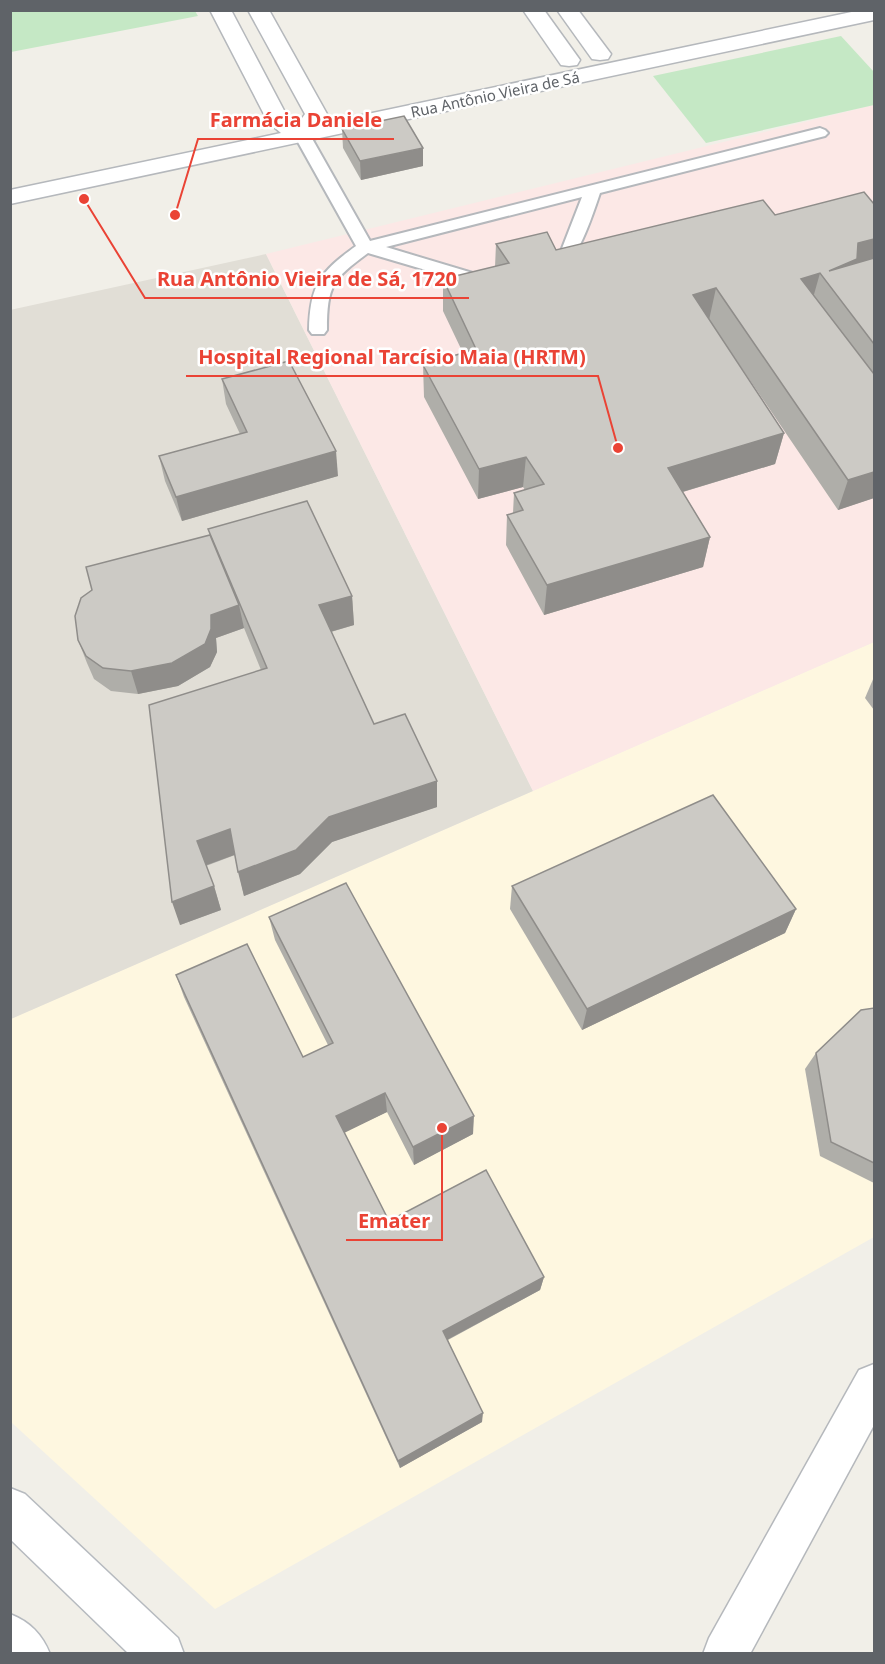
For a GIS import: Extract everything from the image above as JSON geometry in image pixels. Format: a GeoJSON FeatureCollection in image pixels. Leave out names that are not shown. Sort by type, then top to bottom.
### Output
{"type":"FeatureCollection","features":[{"type":"Feature","properties":{"kind":"street"},"geometry":{"type":"LineString","coordinates":[[220,10],[279,122],[302,135],[316,114],[258,10]]}},
{"type":"Feature","properties":{"kind":"street"},"geometry":{"type":"LineString","coordinates":[[533,10],[569,60]]}},
{"type":"Feature","properties":{"kind":"street"},"geometry":{"type":"LineString","coordinates":[[567,10],[600,54]]}},
{"type":"Feature","properties":{"kind":"street","name":"Rua Antônio Vieira de Sá"},"geometry":{"type":"LineString","coordinates":[[10,179],[804,10]]}},
{"type":"Feature","properties":{"kind":"street","name":"Rua Antônio Vieira de Sá"},"geometry":{"type":"LineString","coordinates":[[10,197],[861,19]]}},
{"type":"Feature","properties":{"kind":"street"},"geometry":{"type":"LineString","coordinates":[[725,1653],[874,1385]]}},
{"type":"Feature","properties":{"kind":"street"},"geometry":{"type":"LineString","coordinates":[[10,1509],[162,1653]]}},
{"type":"Feature","properties":{"kind":"street"},"geometry":{"type":"LineString","coordinates":[[10,1636],[28,1653]]}},
{"type":"Feature","properties":{"kind":"lane"},"geometry":{"type":"LineString","coordinates":[[318,330],[320,291],[330,273],[365,247],[820,133]]}},
{"type":"Feature","properties":{"kind":"lane"},"geometry":{"type":"LineString","coordinates":[[302,135],[365,247],[502,288]]}},
{"type":"Feature","properties":{"kind":"lane"},"geometry":{"type":"LineString","coordinates":[[549,273],[568,253],[594,189]]}},
{"type":"Feature","properties":{"kind":"shaded area"},"geometry":{"type":"Polygon","coordinates":[[[874,105],[874,642],[533,791],[266,254],[874,105]]]}},
{"type":"Feature","properties":{"kind":"shaded area"},"geometry":{"type":"Polygon","coordinates":[[[266,254],[533,791],[11,1019],[10,310],[266,254]]]}},
{"type":"Feature","properties":{"kind":"shaded area"},"geometry":{"type":"Polygon","coordinates":[[[874,642],[874,1237],[215,1609],[11,1422],[10,1019],[874,642]]]}},
{"type":"Feature","properties":{"kind":"green space"},"geometry":{"type":"Polygon","coordinates":[[[11,11],[195,11],[198,16],[11,52],[11,11]]]}},
{"type":"Feature","properties":{"kind":"green space"},"geometry":{"type":"Polygon","coordinates":[[[841,36],[874,72],[874,105],[706,143],[653,76],[841,36]]]}},
{"type":"Feature","properties":{"kind":"building"},"geometry":{"type":"Polygon","coordinates":[[[404,116],[423,148],[360,161],[342,129],[404,116]]]}},
{"type":"Feature","properties":{"kind":"building"},"geometry":{"type":"Polygon","coordinates":[[[864,192],[874,204],[874,239],[858,243],[857,259],[829,271],[874,258],[874,344],[820,273],[801,279],[874,374],[874,472],[848,480],[716,288],[693,295],[784,433],[668,468],[710,537],[547,585],[507,515],[523,510],[514,493],[544,484],[526,457],[479,469],[423,365],[476,349],[443,279],[509,263],[496,244],[547,232],[556,250],[763,200],[775,215],[864,192]]]}},
{"type":"Feature","properties":{"kind":"building"},"geometry":{"type":"Polygon","coordinates":[[[289,361],[336,451],[176,497],[159,456],[247,432],[222,379],[289,361]]]}},
{"type":"Feature","properties":{"kind":"building"},"geometry":{"type":"Polygon","coordinates":[[[307,501],[352,596],[319,605],[374,724],[405,714],[437,781],[329,817],[296,850],[238,872],[230,829],[197,841],[214,886],[172,902],[149,705],[267,668],[208,529],[307,501]]]}},
{"type":"Feature","properties":{"kind":"building"},"geometry":{"type":"Polygon","coordinates":[[[210,535],[239,605],[211,615],[211,629],[205,644],[172,663],[131,671],[103,668],[86,656],[78,640],[75,616],[81,598],[92,590],[86,567],[210,535]]]}},
{"type":"Feature","properties":{"kind":"building"},"geometry":{"type":"Polygon","coordinates":[[[713,795],[796,909],[587,1009],[512,886],[713,795]]]}},
{"type":"Feature","properties":{"kind":"building"},"geometry":{"type":"Polygon","coordinates":[[[346,883],[474,1116],[413,1147],[385,1093],[336,1116],[389,1221],[486,1170],[544,1277],[443,1331],[483,1413],[398,1461],[176,975],[247,944],[303,1057],[333,1043],[269,917],[346,883]]]}},
{"type":"Feature","properties":{"kind":"building"},"geometry":{"type":"Polygon","coordinates":[[[874,1008],[874,1163],[831,1142],[816,1053],[861,1010],[874,1008]]]}},
{"type":"Feature","properties":{"kind":"place","name":"Rua Antônio Vieira de Sá, 1720"},"geometry":{"type":"Point","coordinates":[84,199]}},
{"type":"Feature","properties":{"kind":"place","name":"Farmácia Daniele"},"geometry":{"type":"Point","coordinates":[175,215]}},
{"type":"Feature","properties":{"kind":"place","name":"Hospital Regional Tarcísio Maia (HRTM)"},"geometry":{"type":"Point","coordinates":[618,448]}},
{"type":"Feature","properties":{"kind":"place","name":"Emater"},"geometry":{"type":"Point","coordinates":[442,1128]}}]}
